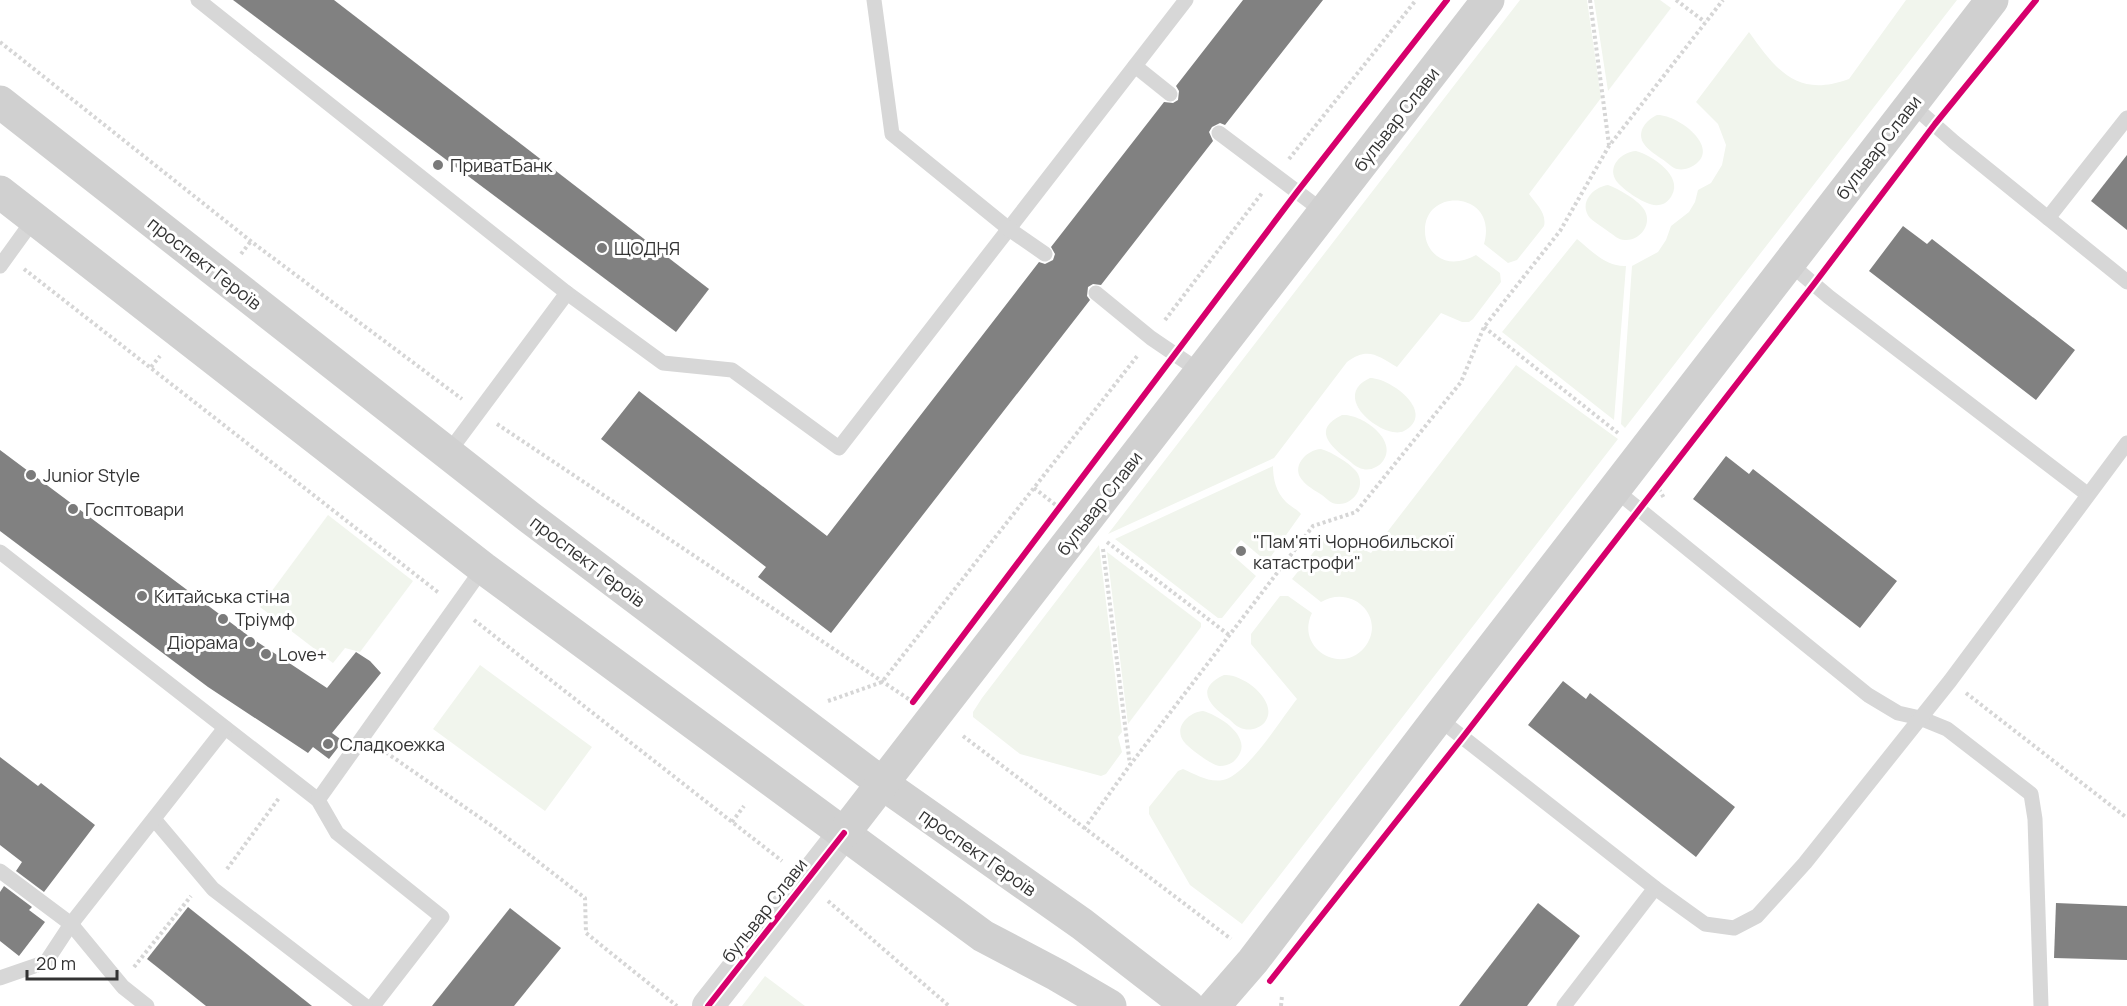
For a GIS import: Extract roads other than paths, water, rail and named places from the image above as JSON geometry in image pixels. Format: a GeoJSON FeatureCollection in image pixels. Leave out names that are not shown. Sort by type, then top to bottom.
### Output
{"type":"FeatureCollection","features":[{"type":"Feature","properties":{"kind":"main road","name":"бульвар Слави"},"geometry":{"type":"LineString","coordinates":[[844,833],[1488,0]]}},
{"type":"Feature","properties":{"kind":"main road","name":"бульвар Слави"},"geometry":{"type":"LineString","coordinates":[[1214,1006],[1253,961],[1992,0]]}},
{"type":"Feature","properties":{"kind":"main road","name":"проспект Героїв"},"geometry":{"type":"LineString","coordinates":[[3,111],[223,277],[529,517],[883,784],[1082,924],[1188,1006]]}},
{"type":"Feature","properties":{"kind":"main road"},"geometry":{"type":"LineString","coordinates":[[0,192],[483,568],[983,936],[1110,1006]]}},
{"type":"Feature","properties":{"kind":"street","name":"бульвар Слави"},"geometry":{"type":"LineString","coordinates":[[708,1006],[844,833]]}},
{"type":"Feature","properties":{"kind":"lane"},"geometry":{"type":"LineString","coordinates":[[198,0],[567,293],[663,363],[732,370],[839,448],[1186,0]]}},
{"type":"Feature","properties":{"kind":"lane"},"geometry":{"type":"LineString","coordinates":[[874,0],[892,134],[1009,229],[1045,254]]}},
{"type":"Feature","properties":{"kind":"lane"},"geometry":{"type":"LineString","coordinates":[[1135,66],[1170,94]]}},
{"type":"Feature","properties":{"kind":"lane"},"geometry":{"type":"LineString","coordinates":[[1911,104],[2127,282]]}},
{"type":"Feature","properties":{"kind":"lane"},"geometry":{"type":"LineString","coordinates":[[2048,218],[2127,118]]}},
{"type":"Feature","properties":{"kind":"lane"},"geometry":{"type":"LineString","coordinates":[[1219,133],[1324,212]]}},
{"type":"Feature","properties":{"kind":"lane"},"geometry":{"type":"LineString","coordinates":[[4,261],[34,219]]}},
{"type":"Feature","properties":{"kind":"lane"},"geometry":{"type":"LineString","coordinates":[[1789,263],[2087,495]]}},
{"type":"Feature","properties":{"kind":"lane"},"geometry":{"type":"LineString","coordinates":[[448,453],[567,293]]}},
{"type":"Feature","properties":{"kind":"lane"},"geometry":{"type":"LineString","coordinates":[[1095,293],[1151,338],[1201,372]]}},
{"type":"Feature","properties":{"kind":"lane"},"geometry":{"type":"LineString","coordinates":[[1438,718],[1655,888],[1705,924],[1734,928],[1757,916],[1805,862],[1950,681],[2127,443]]}},
{"type":"Feature","properties":{"kind":"lane"},"geometry":{"type":"LineString","coordinates":[[1614,489],[1868,695],[1898,713],[1920,718],[1947,729],[2031,794],[2035,819],[2041,1006]]}},
{"type":"Feature","properties":{"kind":"lane"},"geometry":{"type":"LineString","coordinates":[[0,552],[318,800],[337,833],[442,917],[373,1006]]}},
{"type":"Feature","properties":{"kind":"lane"},"geometry":{"type":"LineString","coordinates":[[318,800],[483,568]]}},
{"type":"Feature","properties":{"kind":"lane"},"geometry":{"type":"LineString","coordinates":[[0,978],[46,962],[71,924],[225,728]]}},
{"type":"Feature","properties":{"kind":"lane"},"geometry":{"type":"LineString","coordinates":[[154,819],[213,889],[365,1006]]}},
{"type":"Feature","properties":{"kind":"lane"},"geometry":{"type":"LineString","coordinates":[[0,871],[71,924],[123,987],[147,1006]]}},
{"type":"Feature","properties":{"kind":"lane"},"geometry":{"type":"LineString","coordinates":[[1564,1006],[1655,888]]}},
{"type":"Feature","properties":{"kind":"place","name":"ПриватБанк"},"geometry":{"type":"Point","coordinates":[438,165]}},
{"type":"Feature","properties":{"kind":"place","name":"ЩОДНЯ"},"geometry":{"type":"Point","coordinates":[602,248]}},
{"type":"Feature","properties":{"kind":"place","name":"Junior Style"},"geometry":{"type":"Point","coordinates":[31,475]}},
{"type":"Feature","properties":{"kind":"place","name":"Госптовари"},"geometry":{"type":"Point","coordinates":[73,509]}},
{"type":"Feature","properties":{"kind":"place","name":"\"Пам'яті Чорнобильскої катастрофи\""},"geometry":{"type":"Point","coordinates":[1241,551]}},
{"type":"Feature","properties":{"kind":"place","name":"Китайська стіна"},"geometry":{"type":"Point","coordinates":[142,596]}},
{"type":"Feature","properties":{"kind":"place","name":"Тріумф"},"geometry":{"type":"Point","coordinates":[223,619]}},
{"type":"Feature","properties":{"kind":"place","name":"Діорама"},"geometry":{"type":"Point","coordinates":[250,642]}},
{"type":"Feature","properties":{"kind":"place","name":"Love+"},"geometry":{"type":"Point","coordinates":[266,654]}},
{"type":"Feature","properties":{"kind":"place","name":"Сладкоежка"},"geometry":{"type":"Point","coordinates":[328,744]}}]}
